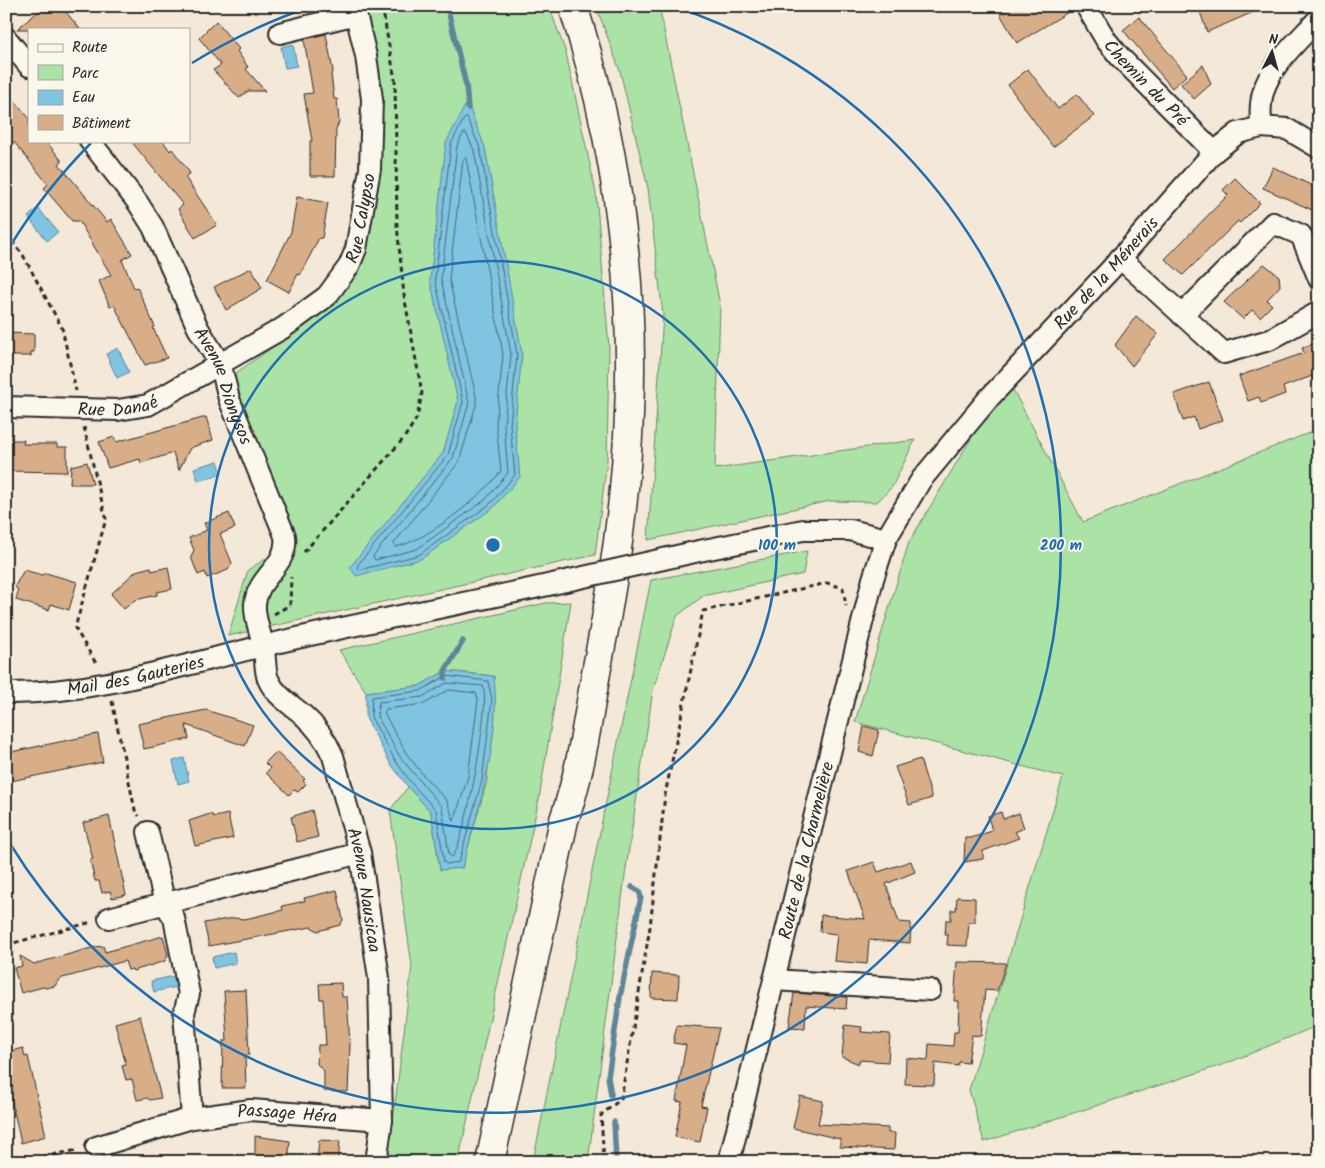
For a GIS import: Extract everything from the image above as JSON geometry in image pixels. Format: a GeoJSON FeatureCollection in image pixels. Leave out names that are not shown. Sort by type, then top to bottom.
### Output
{"type":"FeatureCollection","features":[{"type":"Feature","properties":{"kind":"main road"},"geometry":{"type":"LineString","coordinates":[[490,1162],[564,820],[574,790],[606,621],[622,510],[629,396],[629,312],[620,214],[586,48],[573,6]]}},
{"type":"Feature","properties":{"kind":"main road"},"geometry":{"type":"LineString","coordinates":[[506,1162],[553,949],[574,822],[574,790]]}},
{"type":"Feature","properties":{"kind":"street","name":"Chemin du Pré"},"geometry":{"type":"LineString","coordinates":[[1086,6],[1106,40],[1120,57],[1214,152]]}},
{"type":"Feature","properties":{"kind":"street"},"geometry":{"type":"LineString","coordinates":[[280,32],[355,10]]}},
{"type":"Feature","properties":{"kind":"street","name":"Rue Calypso"},"geometry":{"type":"LineString","coordinates":[[221,366],[314,308],[338,284],[356,249],[370,169],[372,134],[366,56],[355,10]]}},
{"type":"Feature","properties":{"kind":"street"},"geometry":{"type":"LineString","coordinates":[[1319,18],[1281,60],[1265,86],[1260,103],[1261,127],[1287,130],[1319,148]]}},
{"type":"Feature","properties":{"kind":"street"},"geometry":{"type":"LineString","coordinates":[[6,38],[28,65]]}},
{"type":"Feature","properties":{"kind":"street","name":"Rue de la Ménerais"},"geometry":{"type":"LineString","coordinates":[[886,538],[921,480],[990,398],[1120,258],[1214,152],[1238,133],[1261,127]]}},
{"type":"Feature","properties":{"kind":"street","name":"Avenue Dionysos"},"geometry":{"type":"LineString","coordinates":[[91,142],[138,203],[153,227],[198,328],[221,366],[229,399],[285,536],[286,545],[283,558],[259,590],[255,602],[256,620],[264,646]]}},
{"type":"Feature","properties":{"kind":"street"},"geometry":{"type":"LineString","coordinates":[[1182,314],[1273,223],[1301,235],[1319,279]]}},
{"type":"Feature","properties":{"kind":"street"},"geometry":{"type":"LineString","coordinates":[[1120,258],[1224,353],[1269,340],[1319,312]]}},
{"type":"Feature","properties":{"kind":"street","name":"Rue Danaé"},"geometry":{"type":"LineString","coordinates":[[6,407],[118,410],[148,405],[221,366]]}},
{"type":"Feature","properties":{"kind":"street","name":"Mail des Gauteries"},"geometry":{"type":"LineString","coordinates":[[6,693],[31,693],[108,682],[264,646],[803,530],[850,530],[886,538]]}},
{"type":"Feature","properties":{"kind":"street","name":"Route de la Charmelière"},"geometry":{"type":"LineString","coordinates":[[729,1162],[864,617],[886,538]]}},
{"type":"Feature","properties":{"kind":"street","name":"Avenue Nausicaa"},"geometry":{"type":"LineString","coordinates":[[264,646],[268,678],[282,699],[302,713],[327,743],[336,765],[360,852],[379,978],[382,1120],[376,1162]]}},
{"type":"Feature","properties":{"kind":"street"},"geometry":{"type":"LineString","coordinates":[[148,832],[165,904],[174,918],[189,994],[184,1013],[192,1118]]}},
{"type":"Feature","properties":{"kind":"street"},"geometry":{"type":"LineString","coordinates":[[109,918],[360,852]]}},
{"type":"Feature","properties":{"kind":"street"},"geometry":{"type":"LineString","coordinates":[[774,980],[930,990]]}},
{"type":"Feature","properties":{"kind":"street","name":"Passage Héra"},"geometry":{"type":"LineString","coordinates":[[96,1146],[192,1118],[251,1110],[382,1120]]}},
{"type":"Feature","properties":{"kind":"path"},"geometry":{"type":"LineString","coordinates":[[299,557],[404,438],[417,418],[421,405],[420,378],[404,295],[397,225],[395,80],[382,6]]}},
{"type":"Feature","properties":{"kind":"path"},"geometry":{"type":"LineString","coordinates":[[6,234],[23,255],[62,328],[106,519],[75,628],[108,682],[136,810],[148,832]]}},
{"type":"Feature","properties":{"kind":"path"},"geometry":{"type":"LineString","coordinates":[[256,620],[270,616],[290,605],[292,573]]}},
{"type":"Feature","properties":{"kind":"path"},"geometry":{"type":"LineString","coordinates":[[604,1162],[601,1115],[620,1098],[650,926],[665,796],[703,611],[827,583],[843,588],[847,612],[864,617]]}},
{"type":"Feature","properties":{"kind":"path"},"geometry":{"type":"LineString","coordinates":[[6,945],[109,918]]}},
{"type":"Feature","properties":{"kind":"path"},"geometry":{"type":"LineString","coordinates":[[17,1162],[96,1146]]}},
{"type":"Feature","properties":{"kind":"green space"},"geometry":{"type":"Polygon","coordinates":[[[365,6],[549,6],[566,53],[596,193],[609,347],[607,461],[595,555],[228,636],[248,570],[288,544],[233,375],[300,328],[351,278],[381,140],[376,116],[365,6]]]}},
{"type":"Feature","properties":{"kind":"green space"},"geometry":{"type":"Polygon","coordinates":[[[596,6],[659,6],[720,305],[715,469],[915,440],[892,487],[877,502],[830,501],[648,540],[663,315],[648,188],[620,71],[596,6]]]}},
{"type":"Feature","properties":{"kind":"green space"},"geometry":{"type":"Polygon","coordinates":[[[1012,388],[1083,522],[1319,429],[1319,1025],[1225,1064],[984,1142],[969,1090],[1063,777],[855,722],[909,542],[978,427],[1012,388]]]}},
{"type":"Feature","properties":{"kind":"green space"},"geometry":{"type":"Polygon","coordinates":[[[807,551],[803,574],[703,596],[677,616],[653,690],[626,868],[588,1162],[533,1162],[651,580],[807,551]]]}},
{"type":"Feature","properties":{"kind":"green space"},"geometry":{"type":"Polygon","coordinates":[[[571,602],[539,799],[458,1162],[388,1162],[412,966],[390,810],[408,787],[431,812],[440,869],[462,868],[487,781],[494,676],[445,671],[419,686],[366,692],[339,650],[546,603],[571,602]]]}},
{"type":"Feature","properties":{"kind":"water"},"geometry":{"type":"Polygon","coordinates":[[[293,44],[297,66],[285,68],[281,47],[293,44]]]}},
{"type":"Feature","properties":{"kind":"water"},"geometry":{"type":"Polygon","coordinates":[[[467,102],[485,147],[522,354],[515,425],[520,477],[493,508],[421,559],[356,576],[350,567],[443,453],[458,401],[430,280],[446,143],[467,102]]]}},
{"type":"Feature","properties":{"kind":"water"},"geometry":{"type":"Polygon","coordinates":[[[38,208],[58,232],[47,241],[28,217],[38,208]]]}},
{"type":"Feature","properties":{"kind":"water"},"geometry":{"type":"Polygon","coordinates":[[[118,348],[129,372],[117,378],[106,354],[118,348]]]}},
{"type":"Feature","properties":{"kind":"water"},"geometry":{"type":"Polygon","coordinates":[[[218,461],[222,474],[198,481],[194,468],[218,461]]]}},
{"type":"Feature","properties":{"kind":"water"},"geometry":{"type":"Polygon","coordinates":[[[445,671],[494,676],[495,700],[494,724],[487,773],[462,868],[440,870],[431,812],[408,787],[390,763],[366,718],[366,692],[419,686],[445,671]]]}},
{"type":"Feature","properties":{"kind":"water"},"geometry":{"type":"Polygon","coordinates":[[[184,758],[189,781],[178,784],[173,761],[184,758]]]}},
{"type":"Feature","properties":{"kind":"water"},"geometry":{"type":"Polygon","coordinates":[[[234,952],[236,963],[214,968],[212,957],[234,952]]]}},
{"type":"Feature","properties":{"kind":"water"},"geometry":{"type":"Polygon","coordinates":[[[174,976],[176,987],[154,992],[151,981],[174,976]]]}},
{"type":"Feature","properties":{"kind":"building"},"geometry":{"type":"Polygon","coordinates":[[[45,6],[61,6],[79,28],[28,28],[17,29],[45,6]]]}},
{"type":"Feature","properties":{"kind":"building"},"geometry":{"type":"Polygon","coordinates":[[[1013,6],[1074,6],[1075,8],[1017,43],[1000,14],[1013,6]]]}},
{"type":"Feature","properties":{"kind":"building"},"geometry":{"type":"Polygon","coordinates":[[[1198,6],[1265,6],[1265,7],[1207,32],[1198,6]]]}},
{"type":"Feature","properties":{"kind":"building"},"geometry":{"type":"Polygon","coordinates":[[[1139,17],[1187,75],[1172,88],[1123,30],[1139,17]]]}},
{"type":"Feature","properties":{"kind":"building"},"geometry":{"type":"Polygon","coordinates":[[[216,21],[239,49],[237,51],[248,67],[246,69],[265,91],[248,91],[239,98],[213,70],[221,65],[199,38],[216,21]]]}},
{"type":"Feature","properties":{"kind":"building"},"geometry":{"type":"Polygon","coordinates":[[[326,34],[333,71],[331,74],[334,99],[337,99],[339,122],[336,129],[335,176],[310,176],[310,141],[312,141],[304,94],[313,93],[304,39],[326,34]]]}},
{"type":"Feature","properties":{"kind":"building"},"geometry":{"type":"Polygon","coordinates":[[[1203,65],[1211,84],[1194,99],[1181,84],[1203,65]]]}},
{"type":"Feature","properties":{"kind":"building"},"geometry":{"type":"Polygon","coordinates":[[[1028,69],[1058,109],[1077,94],[1094,116],[1053,147],[1008,85],[1028,69]]]}},
{"type":"Feature","properties":{"kind":"building"},"geometry":{"type":"Polygon","coordinates":[[[6,90],[28,117],[28,142],[47,142],[62,161],[59,164],[107,222],[111,219],[132,254],[122,260],[134,288],[137,287],[167,358],[145,365],[114,305],[110,307],[99,281],[111,275],[79,221],[72,221],[44,188],[48,184],[14,142],[6,148],[6,90]]]}},
{"type":"Feature","properties":{"kind":"building"},"geometry":{"type":"Polygon","coordinates":[[[132,142],[164,142],[170,151],[172,149],[190,173],[185,177],[217,225],[195,238],[178,209],[183,205],[132,142]]]}},
{"type":"Feature","properties":{"kind":"building"},"geometry":{"type":"Polygon","coordinates":[[[1273,167],[1319,189],[1319,213],[1263,188],[1273,167]]]}},
{"type":"Feature","properties":{"kind":"building"},"geometry":{"type":"Polygon","coordinates":[[[1235,178],[1260,203],[1240,223],[1238,221],[1183,275],[1165,259],[1228,195],[1223,190],[1235,178]]]}},
{"type":"Feature","properties":{"kind":"building"},"geometry":{"type":"Polygon","coordinates":[[[297,197],[328,203],[322,238],[319,238],[289,292],[267,280],[291,232],[297,197]]]}},
{"type":"Feature","properties":{"kind":"building"},"geometry":{"type":"Polygon","coordinates":[[[1264,264],[1279,276],[1280,286],[1267,300],[1272,305],[1260,317],[1252,310],[1243,319],[1224,302],[1264,264]]]}},
{"type":"Feature","properties":{"kind":"building"},"geometry":{"type":"Polygon","coordinates":[[[251,268],[262,288],[226,310],[214,287],[251,268]]]}},
{"type":"Feature","properties":{"kind":"building"},"geometry":{"type":"Polygon","coordinates":[[[1136,316],[1158,334],[1132,366],[1115,345],[1136,316]]]}},
{"type":"Feature","properties":{"kind":"building"},"geometry":{"type":"Polygon","coordinates":[[[6,333],[34,334],[34,352],[31,352],[31,356],[9,356],[9,353],[6,353],[6,333]]]}},
{"type":"Feature","properties":{"kind":"building"},"geometry":{"type":"Polygon","coordinates":[[[1319,342],[1319,389],[1317,390],[1312,376],[1283,387],[1285,394],[1261,403],[1259,397],[1248,401],[1239,376],[1304,353],[1302,348],[1319,342]]]}},
{"type":"Feature","properties":{"kind":"building"},"geometry":{"type":"Polygon","coordinates":[[[1209,382],[1223,420],[1198,429],[1194,417],[1183,421],[1174,394],[1209,382]]]}},
{"type":"Feature","properties":{"kind":"building"},"geometry":{"type":"Polygon","coordinates":[[[206,417],[213,440],[190,448],[179,470],[173,453],[141,463],[140,459],[108,468],[99,442],[114,437],[116,442],[206,417]]]}},
{"type":"Feature","properties":{"kind":"building"},"geometry":{"type":"Polygon","coordinates":[[[6,440],[24,440],[23,444],[57,444],[57,447],[67,447],[67,472],[6,471],[6,440]]]}},
{"type":"Feature","properties":{"kind":"building"},"geometry":{"type":"Polygon","coordinates":[[[87,462],[93,484],[70,484],[71,466],[87,462]]]}},
{"type":"Feature","properties":{"kind":"building"},"geometry":{"type":"Polygon","coordinates":[[[229,513],[235,528],[220,534],[232,563],[228,570],[207,578],[205,572],[198,575],[191,557],[194,550],[189,538],[207,530],[204,523],[229,513]]]}},
{"type":"Feature","properties":{"kind":"building"},"geometry":{"type":"Polygon","coordinates":[[[151,567],[152,571],[168,567],[172,589],[135,600],[124,609],[111,594],[136,571],[151,567]]]}},
{"type":"Feature","properties":{"kind":"building"},"geometry":{"type":"Polygon","coordinates":[[[24,570],[42,575],[46,573],[77,582],[69,610],[51,604],[49,610],[16,600],[18,591],[15,586],[24,570]]]}},
{"type":"Feature","properties":{"kind":"building"},"geometry":{"type":"Polygon","coordinates":[[[206,710],[253,725],[245,746],[186,725],[189,739],[144,749],[138,724],[206,710]]]}},
{"type":"Feature","properties":{"kind":"building"},"geometry":{"type":"Polygon","coordinates":[[[864,726],[879,730],[873,756],[859,752],[864,726]]]}},
{"type":"Feature","properties":{"kind":"building"},"geometry":{"type":"Polygon","coordinates":[[[98,734],[103,762],[6,782],[6,753],[98,734]]]}},
{"type":"Feature","properties":{"kind":"building"},"geometry":{"type":"Polygon","coordinates":[[[276,752],[305,779],[303,781],[306,784],[298,792],[294,790],[289,795],[266,773],[270,768],[265,763],[276,752]]]}},
{"type":"Feature","properties":{"kind":"building"},"geometry":{"type":"Polygon","coordinates":[[[920,759],[932,798],[909,805],[895,767],[920,759]]]}},
{"type":"Feature","properties":{"kind":"building"},"geometry":{"type":"Polygon","coordinates":[[[312,810],[318,837],[297,842],[291,817],[312,810]]]}},
{"type":"Feature","properties":{"kind":"building"},"geometry":{"type":"Polygon","coordinates":[[[1001,812],[1003,819],[1019,813],[1024,828],[1015,832],[1019,838],[983,851],[983,859],[964,862],[965,838],[971,838],[992,831],[988,816],[1001,812]]]}},
{"type":"Feature","properties":{"kind":"building"},"geometry":{"type":"Polygon","coordinates":[[[210,814],[215,817],[228,814],[233,838],[195,846],[189,821],[210,814]]]}},
{"type":"Feature","properties":{"kind":"building"},"geometry":{"type":"Polygon","coordinates":[[[109,816],[126,895],[112,898],[110,891],[102,893],[99,881],[95,881],[90,860],[93,859],[83,823],[109,816]]]}},
{"type":"Feature","properties":{"kind":"building"},"geometry":{"type":"Polygon","coordinates":[[[911,861],[915,872],[886,884],[899,922],[911,923],[910,943],[869,940],[867,964],[834,961],[837,934],[820,932],[821,915],[865,919],[848,871],[874,862],[878,872],[911,861]]]}},
{"type":"Feature","properties":{"kind":"building"},"geometry":{"type":"Polygon","coordinates":[[[337,890],[343,920],[340,925],[318,931],[311,927],[209,946],[204,923],[234,918],[245,919],[283,910],[282,906],[305,901],[304,898],[337,890]]]}},
{"type":"Feature","properties":{"kind":"building"},"geometry":{"type":"Polygon","coordinates":[[[957,897],[975,898],[975,922],[969,922],[967,946],[947,945],[948,935],[945,935],[946,920],[951,920],[951,910],[956,910],[957,897]]]}},
{"type":"Feature","properties":{"kind":"building"},"geometry":{"type":"Polygon","coordinates":[[[163,936],[168,955],[165,961],[133,971],[132,969],[128,970],[125,961],[59,979],[55,986],[21,993],[14,968],[22,966],[20,956],[34,964],[95,947],[103,946],[105,952],[163,936]]]}},
{"type":"Feature","properties":{"kind":"building"},"geometry":{"type":"Polygon","coordinates":[[[957,962],[1006,963],[997,991],[985,990],[981,1036],[972,1035],[968,1063],[959,1062],[958,1066],[935,1063],[934,1085],[905,1084],[906,1058],[928,1060],[929,1044],[953,1046],[954,1032],[958,1032],[959,1001],[954,1001],[957,962]]]}},
{"type":"Feature","properties":{"kind":"building"},"geometry":{"type":"Polygon","coordinates":[[[652,973],[679,975],[678,999],[651,998],[652,973]]]}},
{"type":"Feature","properties":{"kind":"building"},"geometry":{"type":"Polygon","coordinates":[[[341,983],[342,997],[347,997],[350,1045],[348,1092],[324,1091],[324,1071],[317,1064],[318,1045],[326,1045],[323,999],[320,999],[319,984],[341,983]]]}},
{"type":"Feature","properties":{"kind":"building"},"geometry":{"type":"Polygon","coordinates":[[[246,990],[249,1055],[245,1055],[246,1088],[222,1088],[223,1041],[227,1041],[224,991],[246,990]]]}},
{"type":"Feature","properties":{"kind":"building"},"geometry":{"type":"Polygon","coordinates":[[[794,993],[847,997],[846,1009],[806,1006],[805,1028],[789,1027],[794,993]]]}},
{"type":"Feature","properties":{"kind":"building"},"geometry":{"type":"Polygon","coordinates":[[[140,1016],[161,1098],[137,1100],[132,1079],[126,1080],[122,1066],[126,1065],[115,1023],[140,1016]]]}},
{"type":"Feature","properties":{"kind":"building"},"geometry":{"type":"Polygon","coordinates":[[[677,1025],[719,1028],[701,1106],[707,1107],[700,1142],[675,1137],[682,1102],[676,1101],[686,1045],[673,1043],[677,1025]]]}},
{"type":"Feature","properties":{"kind":"building"},"geometry":{"type":"Polygon","coordinates":[[[845,1025],[862,1027],[861,1032],[890,1034],[888,1062],[859,1060],[859,1064],[842,1057],[845,1025]]]}},
{"type":"Feature","properties":{"kind":"building"},"geometry":{"type":"Polygon","coordinates":[[[23,1048],[25,1057],[28,1056],[46,1136],[21,1143],[6,1075],[6,1052],[23,1048]]]}},
{"type":"Feature","properties":{"kind":"building"},"geometry":{"type":"Polygon","coordinates":[[[800,1096],[823,1101],[818,1124],[888,1128],[888,1133],[895,1133],[894,1150],[840,1147],[840,1139],[793,1128],[800,1096]]]}},
{"type":"Feature","properties":{"kind":"building"},"geometry":{"type":"Polygon","coordinates":[[[255,1136],[290,1141],[288,1162],[255,1162],[255,1136]]]}},
{"type":"Feature","properties":{"kind":"building"},"geometry":{"type":"Polygon","coordinates":[[[319,1140],[340,1141],[338,1162],[317,1162],[319,1140]]]}},
{"type":"Feature","properties":{"kind":"waterway"},"geometry":{"type":"LineString","coordinates":[[447,6],[466,85],[468,108]]}},
{"type":"Feature","properties":{"kind":"waterway"},"geometry":{"type":"LineString","coordinates":[[445,678],[445,671],[463,641]]}},
{"type":"Feature","properties":{"kind":"waterway"},"geometry":{"type":"LineString","coordinates":[[611,1095],[608,1077],[620,997],[641,897],[639,891],[632,887]]}},
{"type":"Feature","properties":{"kind":"waterway"},"geometry":{"type":"LineString","coordinates":[[614,1122],[616,1162]]}}]}
